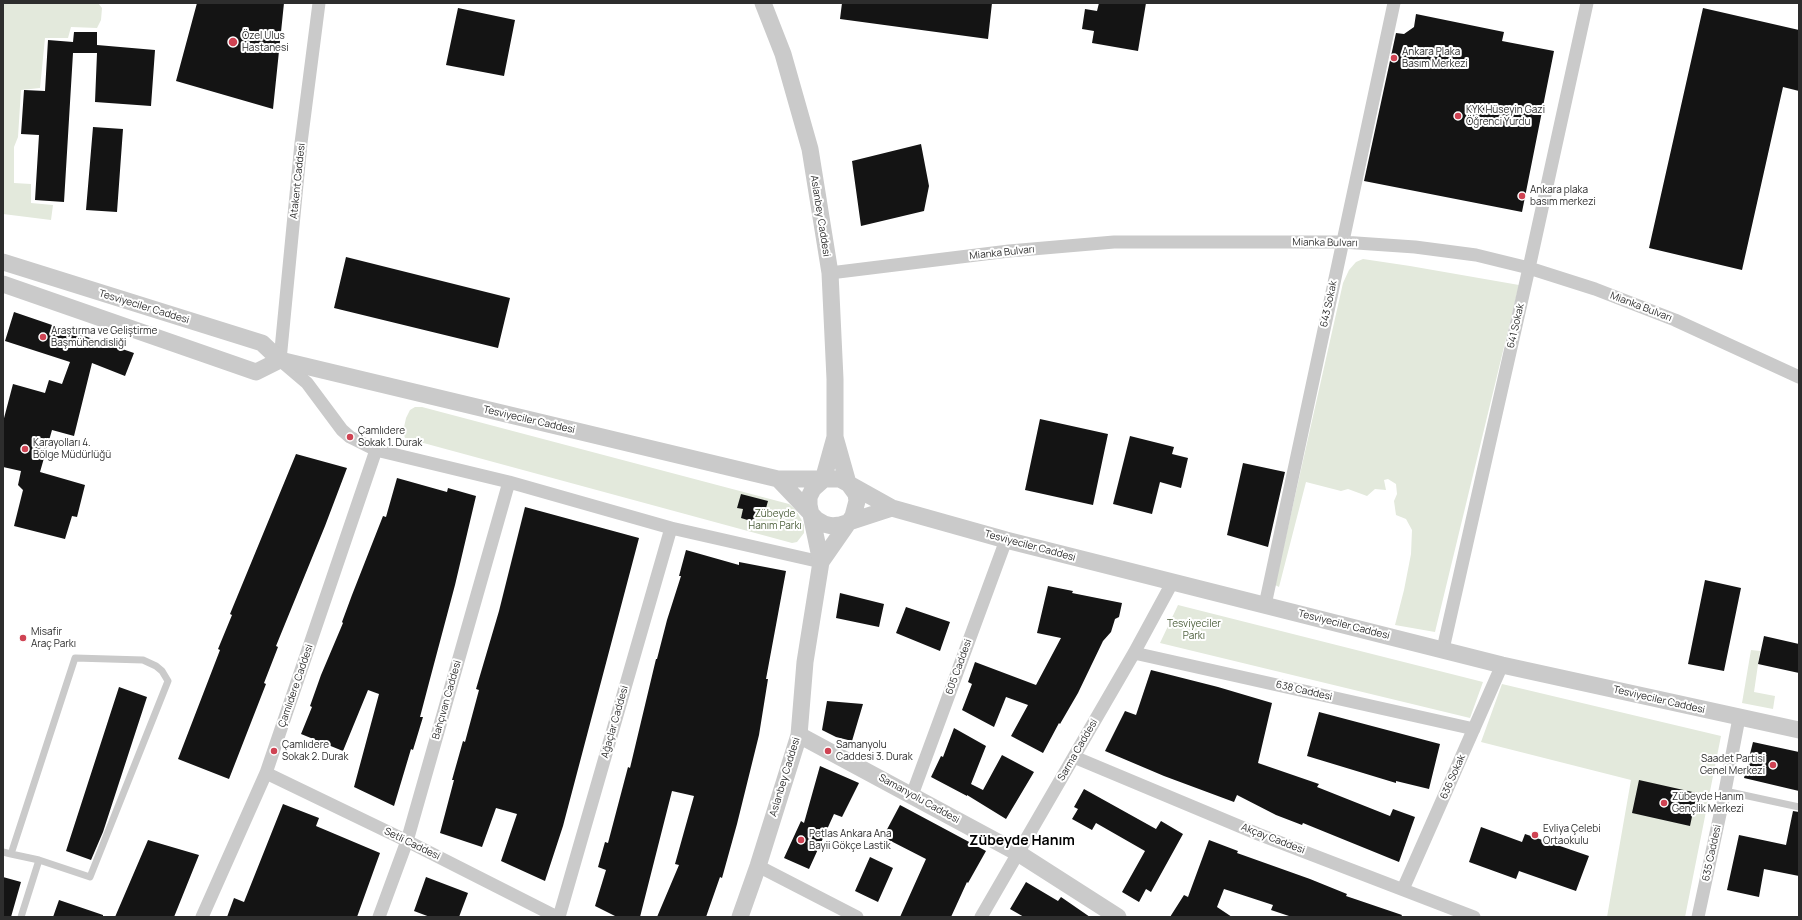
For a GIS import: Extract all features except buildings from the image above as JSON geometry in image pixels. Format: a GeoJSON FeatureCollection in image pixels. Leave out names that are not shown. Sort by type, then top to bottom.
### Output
{"type":"FeatureCollection","features":[{"type":"Feature","properties":{"kind":"street","name":"Atakent Caddesi"},"geometry":{"type":"LineString","coordinates":[[280,360],[301,143],[319,3]]}},
{"type":"Feature","properties":{"kind":"street","name":"Aslanbey Caddesi"},"geometry":{"type":"LineString","coordinates":[[763,3],[783,54],[810,148],[830,273],[836,379],[835,437]]}},
{"type":"Feature","properties":{"kind":"street","name":"643 Sokak"},"geometry":{"type":"LineString","coordinates":[[1265,605],[1394,3]]}},
{"type":"Feature","properties":{"kind":"street","name":"641 Sokak"},"geometry":{"type":"LineString","coordinates":[[1443,649],[1587,3]]}},
{"type":"Feature","properties":{"kind":"street","name":"Mianka Bulvarı"},"geometry":{"type":"LineString","coordinates":[[830,273],[1009,251],[1114,242],[1342,242],[1415,247],[1476,255],[1529,268],[1595,289],[1675,320],[1799,378]]}},
{"type":"Feature","properties":{"kind":"street","name":"Tesviyeciler Caddesi"},"geometry":{"type":"LineString","coordinates":[[3,262],[262,343],[280,360],[778,479],[823,480]]}},
{"type":"Feature","properties":{"kind":"street"},"geometry":{"type":"LineString","coordinates":[[3,284],[256,372],[280,360],[306,384],[350,438],[376,450],[509,482],[671,528],[822,562]]}},
{"type":"Feature","properties":{"kind":"street"},"geometry":{"type":"LineString","coordinates":[[823,480],[835,437]]}},
{"type":"Feature","properties":{"kind":"street"},"geometry":{"type":"LineString","coordinates":[[822,562],[856,509],[857,502],[856,494],[848,483],[835,437]]}},
{"type":"Feature","properties":{"kind":"street","name":"Çamlıdere Caddesi"},"geometry":{"type":"LineString","coordinates":[[202,917],[266,773],[376,450]]}},
{"type":"Feature","properties":{"kind":"street"},"geometry":{"type":"LineString","coordinates":[[822,562],[809,505],[809,497],[813,489],[823,480],[832,478],[840,479],[848,483]]}},
{"type":"Feature","properties":{"kind":"street"},"geometry":{"type":"LineString","coordinates":[[778,479],[812,513],[817,520],[824,524],[832,526],[840,525],[848,521],[892,508]]}},
{"type":"Feature","properties":{"kind":"street","name":"Bahçıvan Caddesi"},"geometry":{"type":"LineString","coordinates":[[379,917],[407,841],[509,482]]}},
{"type":"Feature","properties":{"kind":"street","name":"Tesviyeciler Caddesi"},"geometry":{"type":"LineString","coordinates":[[848,483],[892,508],[1006,540],[1502,665],[1799,730]]}},
{"type":"Feature","properties":{"kind":"street","name":"Ağaçlar Caddesi"},"geometry":{"type":"LineString","coordinates":[[558,917],[671,528]]}},
{"type":"Feature","properties":{"kind":"street","name":"605 Caddesi"},"geometry":{"type":"LineString","coordinates":[[912,795],[1006,540]]}},
{"type":"Feature","properties":{"kind":"street","name":"Aslanbey Caddesi"},"geometry":{"type":"LineString","coordinates":[[740,917],[758,866],[799,735],[805,662],[822,562]]}},
{"type":"Feature","properties":{"kind":"street","name":"Sarma Caddesi"},"geometry":{"type":"LineString","coordinates":[[981,917],[1134,653],[1172,583]]}},
{"type":"Feature","properties":{"kind":"street","name":"638 Caddesi"},"geometry":{"type":"LineString","coordinates":[[1134,653],[1474,729]]}},
{"type":"Feature","properties":{"kind":"street","name":"636 Sokak"},"geometry":{"type":"LineString","coordinates":[[1403,889],[1502,665]]}},
{"type":"Feature","properties":{"kind":"street","name":"635 Caddesi"},"geometry":{"type":"LineString","coordinates":[[1698,917],[1739,718]]}},
{"type":"Feature","properties":{"kind":"street","name":"Samanyolu Caddesi"},"geometry":{"type":"LineString","coordinates":[[799,735],[1018,853],[1118,917]]}},
{"type":"Feature","properties":{"kind":"street","name":"Akçay Caddesi"},"geometry":{"type":"LineString","coordinates":[[1074,757],[1258,834],[1474,917]]}},
{"type":"Feature","properties":{"kind":"street","name":"Setli Caddesi"},"geometry":{"type":"LineString","coordinates":[[266,773],[407,841],[558,917]]}},
{"type":"Feature","properties":{"kind":"street"},"geometry":{"type":"LineString","coordinates":[[758,866],[857,917]]}},
{"type":"Feature","properties":{"kind":"lane"},"geometry":{"type":"LineString","coordinates":[[3,852],[11,854],[39,860],[90,877],[168,681],[162,670],[143,660],[75,658],[11,854]]}},
{"type":"Feature","properties":{"kind":"lane"},"geometry":{"type":"LineString","coordinates":[[1725,791],[1799,807]]}},
{"type":"Feature","properties":{"kind":"lane"},"geometry":{"type":"LineString","coordinates":[[21,917],[39,860]]}},
{"type":"Feature","properties":{"kind":"green space"},"geometry":{"type":"Polygon","coordinates":[[[3,3],[98,3],[102,8],[101,20],[97,28],[71,27],[68,38],[45,38],[40,88],[21,90],[18,137],[14,147],[14,183],[31,184],[31,203],[53,205],[51,220],[3,214],[3,3]]]}},
{"type":"Feature","properties":{"kind":"green space"},"geometry":{"type":"Polygon","coordinates":[[[1363,259],[1519,285],[1435,632],[1395,625],[1411,554],[1412,530],[1406,519],[1396,515],[1394,501],[1397,494],[1396,484],[1388,479],[1384,480],[1386,490],[1375,489],[1367,496],[1348,489],[1341,491],[1306,482],[1279,587],[1275,585],[1343,283],[1349,270],[1356,262],[1363,259]]]}},
{"type":"Feature","properties":{"kind":"green space","name":"Zübeyde Hanım Parkı"},"geometry":{"type":"Polygon","coordinates":[[[415,407],[422,407],[789,504],[795,509],[801,519],[804,525],[804,533],[797,542],[792,543],[405,438],[403,432],[406,418],[410,410],[415,407]]]}},
{"type":"Feature","properties":{"kind":"green space","name":"Tesviyeciler Parkı"},"geometry":{"type":"Polygon","coordinates":[[[1178,605],[1483,682],[1470,718],[1160,643],[1178,605]]]}},
{"type":"Feature","properties":{"kind":"green space"},"geometry":{"type":"Polygon","coordinates":[[[1751,650],[1760,651],[1754,692],[1775,696],[1773,709],[1742,703],[1751,650]]]}},
{"type":"Feature","properties":{"kind":"green space"},"geometry":{"type":"Polygon","coordinates":[[[1502,684],[1721,736],[1685,917],[1607,917],[1631,780],[1481,742],[1502,684]]]}},
{"type":"Feature","properties":{"kind":"place","name":"Özel Ulus Hastanesi"},"geometry":{"type":"Point","coordinates":[233,42]}},
{"type":"Feature","properties":{"kind":"place","name":"Ankara Plaka Basım Merkezi"},"geometry":{"type":"Point","coordinates":[1394,58]}},
{"type":"Feature","properties":{"kind":"place","name":"KYK Hüseyin Gazi Öğrenci Yurdu"},"geometry":{"type":"Point","coordinates":[1458,116]}},
{"type":"Feature","properties":{"kind":"place","name":"Ankara plaka basım merkezi"},"geometry":{"type":"Point","coordinates":[1522,196]}},
{"type":"Feature","properties":{"kind":"place","name":"Araştırma ve Geliştirme Başmühendisliği"},"geometry":{"type":"Point","coordinates":[43,337]}},
{"type":"Feature","properties":{"kind":"place","name":"Çamlıdere Sokak 1. Durak"},"geometry":{"type":"Point","coordinates":[350,437]}},
{"type":"Feature","properties":{"kind":"place","name":"Karayolları 4. Bölge Müdürlüğü"},"geometry":{"type":"Point","coordinates":[25,449]}},
{"type":"Feature","properties":{"kind":"place","name":"Misafir Araç Parkı"},"geometry":{"type":"Point","coordinates":[23,638]}},
{"type":"Feature","properties":{"kind":"place","name":"Çamlıdere Sokak 2. Durak"},"geometry":{"type":"Point","coordinates":[274,751]}},
{"type":"Feature","properties":{"kind":"place","name":"Samanyolu Caddesi 3. Durak"},"geometry":{"type":"Point","coordinates":[828,751]}},
{"type":"Feature","properties":{"kind":"place","name":"Saadet Partisi Genel Merkezi"},"geometry":{"type":"Point","coordinates":[1773,765]}},
{"type":"Feature","properties":{"kind":"place","name":"Zübeyde Hanım Gençlik Merkezi"},"geometry":{"type":"Point","coordinates":[1664,803]}},
{"type":"Feature","properties":{"kind":"place","name":"Evliya Çelebi Ortaokulu"},"geometry":{"type":"Point","coordinates":[1535,835]}},
{"type":"Feature","properties":{"kind":"place","name":"Petlas Ankara Ana Bayii Gökçe Lastik"},"geometry":{"type":"Point","coordinates":[801,840]}},
{"type":"Feature","properties":{"kind":"district","name":"Zübeyde Hanım"},"geometry":{"type":"Point","coordinates":[1022,841]}}]}
